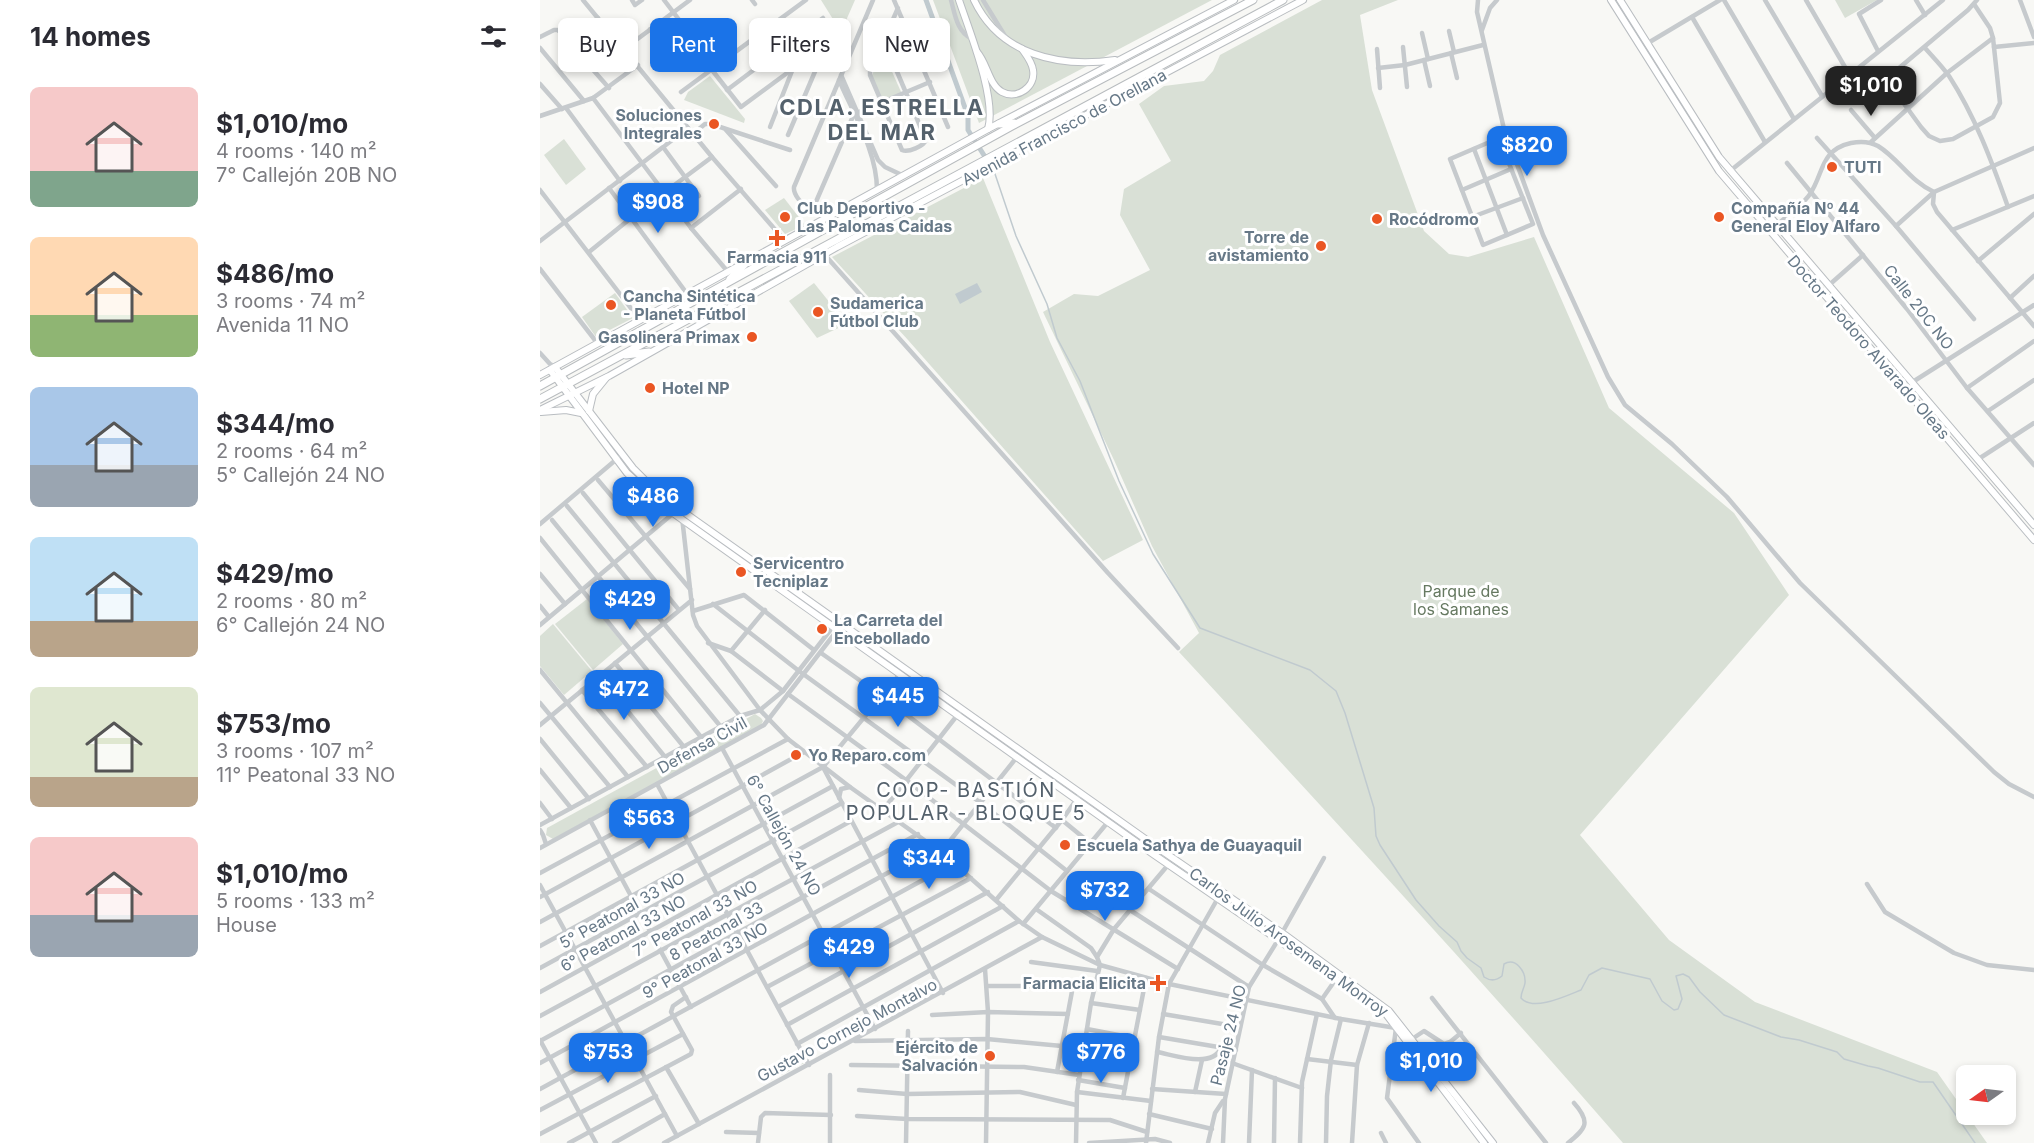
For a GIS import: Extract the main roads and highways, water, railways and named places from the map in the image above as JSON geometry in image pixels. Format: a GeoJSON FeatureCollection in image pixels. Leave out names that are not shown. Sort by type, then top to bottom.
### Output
{"type":"FeatureCollection","features":[{"type":"Feature","properties":{"kind":"highway","name":"Avenida Francisco de Orellana"},"geometry":{"type":"LineString","coordinates":[[540,386],[968,150],[1253,0]]}},
{"type":"Feature","properties":{"kind":"highway","name":"Avenida Francisco de Orellana"},"geometry":{"type":"LineString","coordinates":[[540,399],[976,164],[995,159],[1069,114],[1283,0]]}},
{"type":"Feature","properties":{"kind":"highway"},"geometry":{"type":"LineString","coordinates":[[1046,137],[1069,114]]}},
{"type":"Feature","properties":{"kind":"highway"},"geometry":{"type":"LineString","coordinates":[[999,124],[1020,122]]}},
{"type":"Feature","properties":{"kind":"highway"},"geometry":{"type":"LineString","coordinates":[[722,287],[747,262]]}},
{"type":"Feature","properties":{"kind":"highway"},"geometry":{"type":"LineString","coordinates":[[618,357],[649,352]]}},
{"type":"Feature","properties":{"kind":"main road"},"geometry":{"type":"LineString","coordinates":[[959,0],[991,111],[985,131]]}},
{"type":"Feature","properties":{"kind":"main road"},"geometry":{"type":"LineString","coordinates":[[974,0],[987,22],[1007,41],[1022,48],[1063,61],[1080,63],[1122,59]]}},
{"type":"Feature","properties":{"kind":"main road","name":"Avenida Francisco de Orellana"},"geometry":{"type":"LineString","coordinates":[[540,375],[985,131],[1234,0]]}},
{"type":"Feature","properties":{"kind":"main road","name":"Avenida Francisco de Orellana"},"geometry":{"type":"LineString","coordinates":[[540,411],[609,376],[824,254],[980,171],[995,159],[1046,137],[1303,0]]}},
{"type":"Feature","properties":{"kind":"main road","name":"Doctor Teodoro Alvarado Oleas"},"geometry":{"type":"LineString","coordinates":[[1611,0],[1711,162],[2034,540]]}},
{"type":"Feature","properties":{"kind":"main road","name":"Doctor Teodoro Alvarado Oleas"},"geometry":{"type":"LineString","coordinates":[[1620,0],[1730,171],[2034,525]]}},
{"type":"Feature","properties":{"kind":"main road"},"geometry":{"type":"LineString","coordinates":[[975,50],[983,59],[996,88],[1004,93],[1014,94],[1024,91],[1033,79],[1033,67],[1022,48]]}},
{"type":"Feature","properties":{"kind":"main road"},"geometry":{"type":"LineString","coordinates":[[1745,202],[1751,196]]}},
{"type":"Feature","properties":{"kind":"main road","name":"Carlos Julio Arosemena Monroy"},"geometry":{"type":"LineString","coordinates":[[551,367],[645,491],[838,626],[962,709],[1389,1011],[1484,1143]]}},
{"type":"Feature","properties":{"kind":"main road"},"geometry":{"type":"LineString","coordinates":[[540,411],[585,412],[593,394],[609,376]]}},
{"type":"Feature","properties":{"kind":"main road","name":"Carlos Julio Arosemena Monroy"},"geometry":{"type":"LineString","coordinates":[[838,626],[900,674],[1108,822],[1218,898],[1282,937],[1386,1014],[1412,1039],[1493,1143]]}},
{"type":"Feature","properties":{"kind":"waterway"},"geometry":{"type":"LineString","coordinates":[[926,0],[968,116],[968,130],[994,171]]}},
{"type":"Feature","properties":{"kind":"waterway"},"geometry":{"type":"LineString","coordinates":[[994,171],[1016,236],[1047,304],[1057,338],[1080,381],[1119,481],[1153,554],[1200,628],[1310,670],[1336,691],[1374,808],[1376,836],[1380,845],[1416,900],[1457,942],[1467,958],[1481,968],[1484,977],[1491,980],[1497,979],[1502,976],[1504,964],[1508,962],[1516,964],[1522,970],[1525,979],[1521,998],[1533,1004],[1559,999],[1581,990],[1589,975],[1602,968],[1650,979],[1662,1001],[1674,1010],[1678,1009],[1682,999],[1676,976],[1683,974],[1689,977],[1700,992],[1724,1015],[1781,1037],[1837,1052],[1844,1059],[1920,1082],[1933,1082],[1975,1143]]}},
{"type":"Feature","properties":{"kind":"place","name":"Soluciones Integrales"},"geometry":{"type":"Point","coordinates":[714,124]}},
{"type":"Feature","properties":{"kind":"place","name":"TUTI"},"geometry":{"type":"Point","coordinates":[1832,167]}},
{"type":"Feature","properties":{"kind":"place","name":"Club Deportivo - Las Palomas Caidas"},"geometry":{"type":"Point","coordinates":[785,217]}},
{"type":"Feature","properties":{"kind":"place","name":"Compañía Nº 44 General Eloy Alfaro"},"geometry":{"type":"Point","coordinates":[1719,217]}},
{"type":"Feature","properties":{"kind":"place","name":"Rocódromo"},"geometry":{"type":"Point","coordinates":[1377,219]}},
{"type":"Feature","properties":{"kind":"place","name":"Farmacia 911"},"geometry":{"type":"Point","coordinates":[777,238]}},
{"type":"Feature","properties":{"kind":"place","name":"Torre de avistamiento"},"geometry":{"type":"Point","coordinates":[1321,246]}},
{"type":"Feature","properties":{"kind":"place","name":"Cancha Sintética - Planeta Fútbol"},"geometry":{"type":"Point","coordinates":[611,305]}},
{"type":"Feature","properties":{"kind":"place","name":"Sudamerica Fútbol Club"},"geometry":{"type":"Point","coordinates":[818,312]}},
{"type":"Feature","properties":{"kind":"place","name":"Gasolinera Primax"},"geometry":{"type":"Point","coordinates":[752,337]}},
{"type":"Feature","properties":{"kind":"place","name":"Hotel NP"},"geometry":{"type":"Point","coordinates":[650,388]}},
{"type":"Feature","properties":{"kind":"place","name":"Servicentro Tecniplaz"},"geometry":{"type":"Point","coordinates":[741,572]}},
{"type":"Feature","properties":{"kind":"place","name":"La Carreta del Encebollado"},"geometry":{"type":"Point","coordinates":[822,629]}},
{"type":"Feature","properties":{"kind":"place","name":"Yo Reparo.com"},"geometry":{"type":"Point","coordinates":[796,755]}},
{"type":"Feature","properties":{"kind":"place","name":"Escuela Sathya de Guayaquil"},"geometry":{"type":"Point","coordinates":[1065,845]}},
{"type":"Feature","properties":{"kind":"place","name":"Farmacia Elicita"},"geometry":{"type":"Point","coordinates":[1158,983]}},
{"type":"Feature","properties":{"kind":"place","name":"Ejército de Salvación"},"geometry":{"type":"Point","coordinates":[990,1056]}},
{"type":"Feature","properties":{"kind":"district","name":"CDLA. ESTRELLA DEL MAR"},"geometry":{"type":"Point","coordinates":[882,120]}},
{"type":"Feature","properties":{"kind":"district","name":"COOP- BASTIÓN POPULAR - BLOQUE 5"},"geometry":{"type":"Point","coordinates":[966,802]}},
{"type":"Feature","properties":{"kind":"park label","name":"Parque de los Samanes"},"geometry":{"type":"Point","coordinates":[1461,600]}}]}
